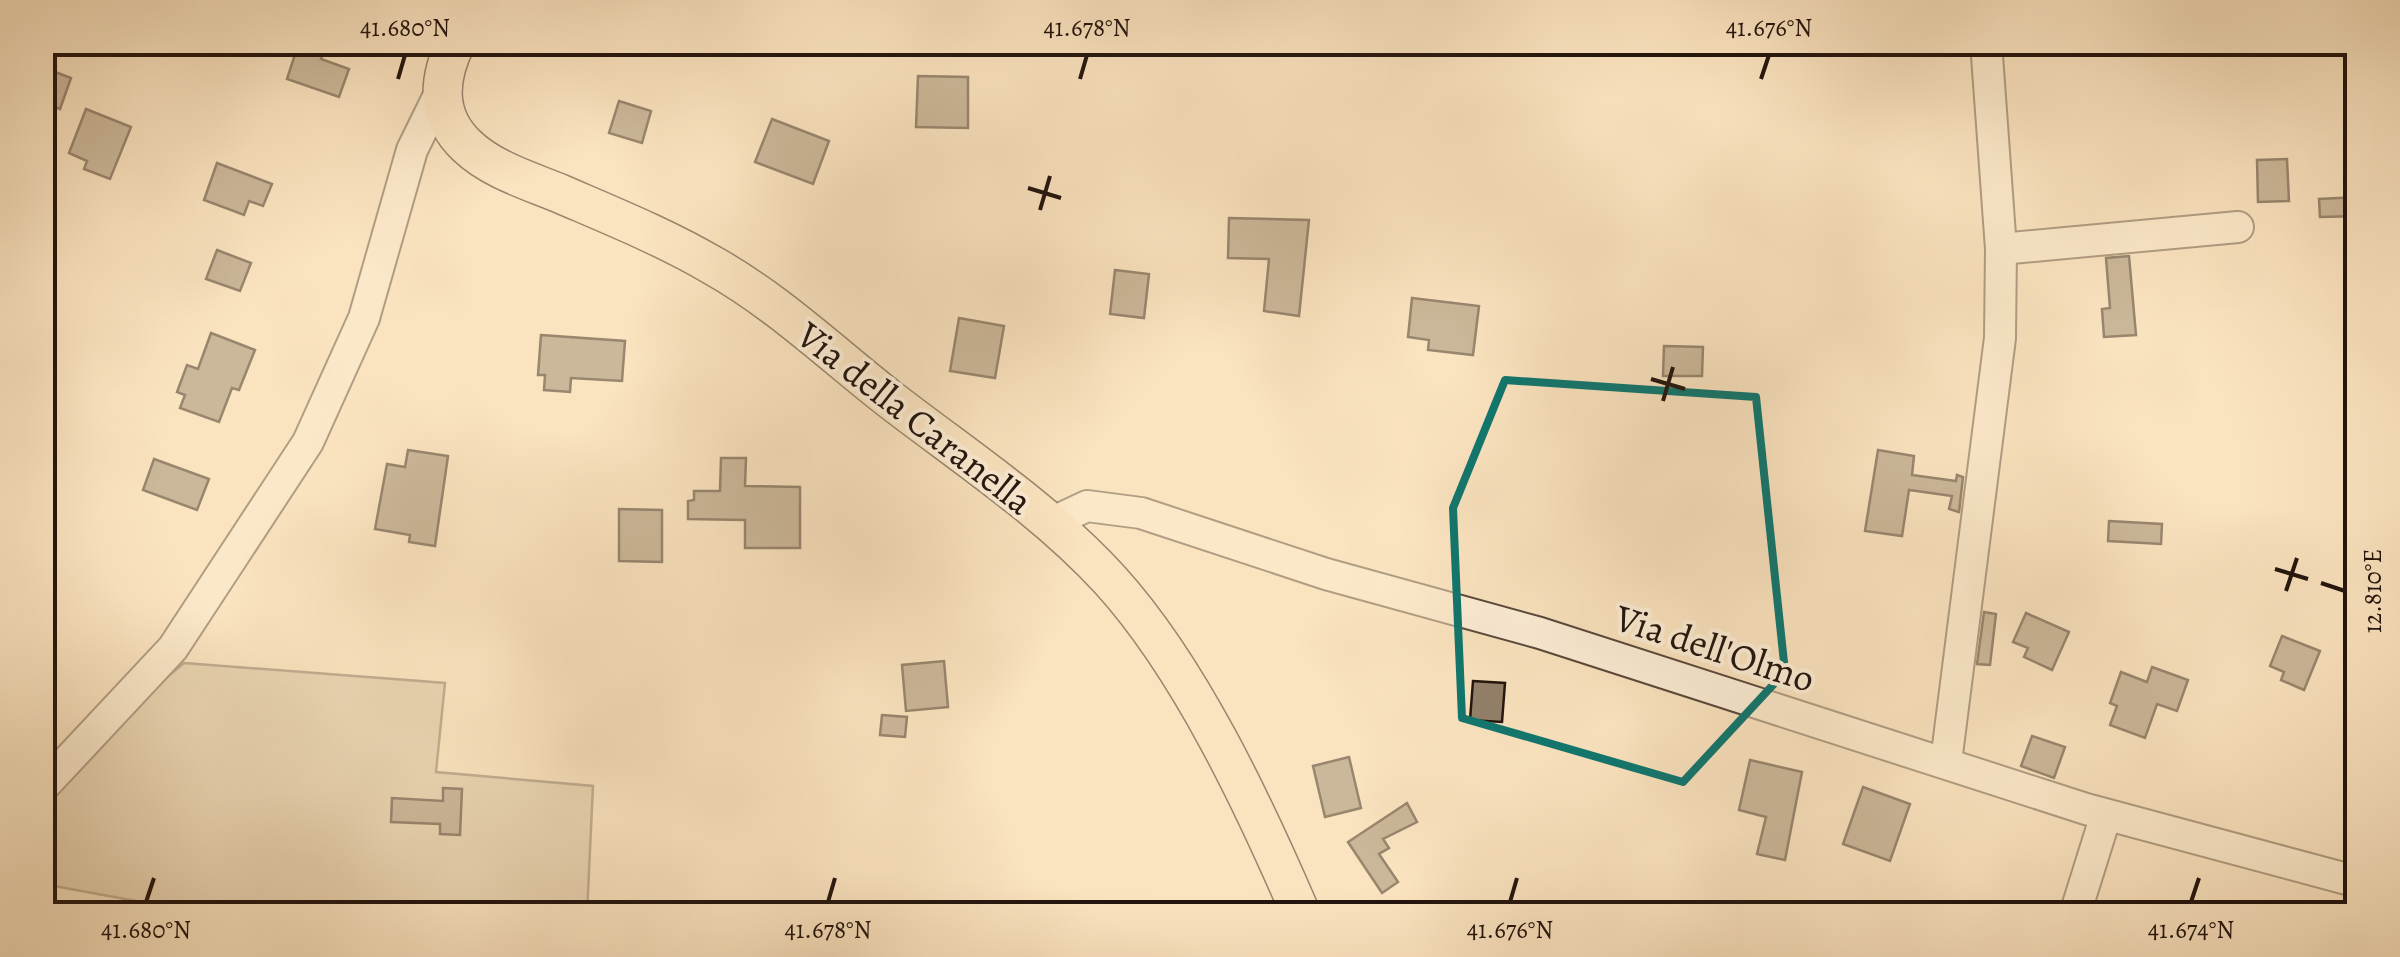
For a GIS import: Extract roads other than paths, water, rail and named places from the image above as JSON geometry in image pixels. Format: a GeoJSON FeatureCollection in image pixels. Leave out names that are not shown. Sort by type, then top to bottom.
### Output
{"type":"FeatureCollection","features":[{"type":"Feature","properties":{"kind":"main road"},"geometry":{"type":"LineString","coordinates":[[440,91],[456,42]]}},
{"type":"Feature","properties":{"kind":"main road","name":"Via della Caranella"},"geometry":{"type":"LineString","coordinates":[[440,91],[447,119],[475,153],[720,270],[1051,523],[1112,582],[1163,654],[1228,762],[1301,914]]}},
{"type":"Feature","properties":{"kind":"street"},"geometry":{"type":"LineString","coordinates":[[1946,762],[1996,380],[2001,248],[1986,42]]}},
{"type":"Feature","properties":{"kind":"street"},"geometry":{"type":"LineString","coordinates":[[42,788],[178,641],[308,442],[364,318],[412,150],[440,91]]}},
{"type":"Feature","properties":{"kind":"street"},"geometry":{"type":"LineString","coordinates":[[2001,248],[2238,227]]}},
{"type":"Feature","properties":{"kind":"street","name":"Via dell'Olmo"},"geometry":{"type":"LineString","coordinates":[[1051,523],[1087,506],[1140,513],[1293,564],[1540,632],[1690,684],[2106,815],[2358,882]]}},
{"type":"Feature","properties":{"kind":"street"},"geometry":{"type":"LineString","coordinates":[[2076,914],[2106,815]]}}]}
